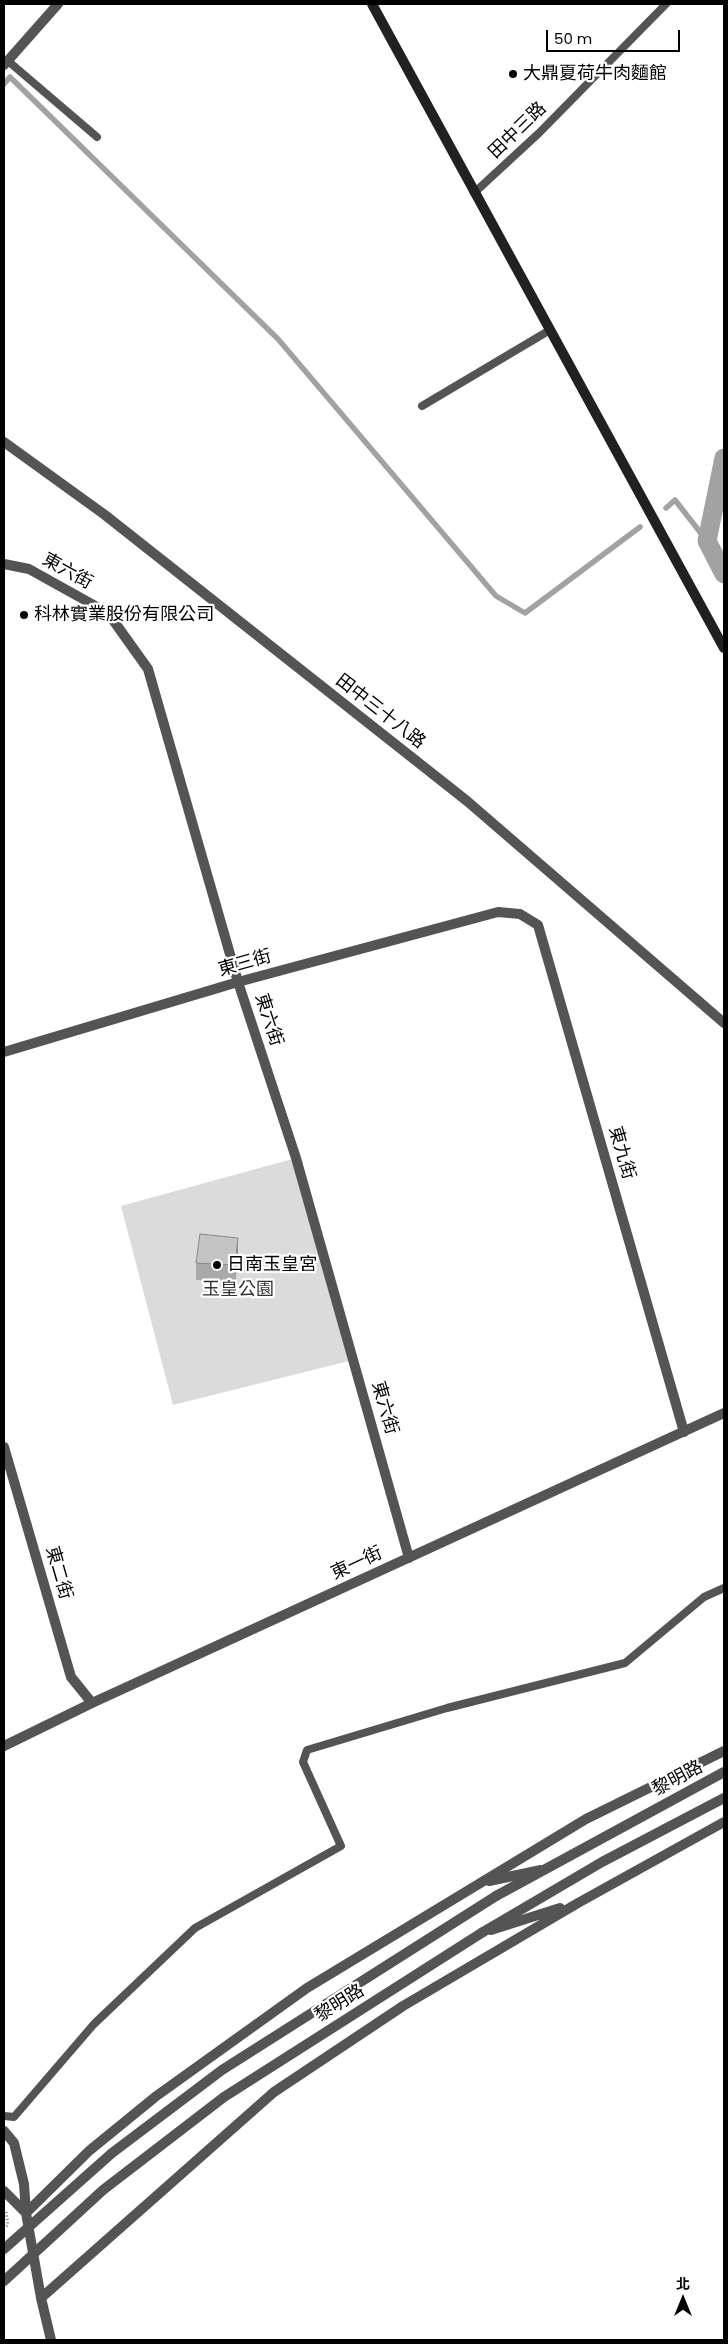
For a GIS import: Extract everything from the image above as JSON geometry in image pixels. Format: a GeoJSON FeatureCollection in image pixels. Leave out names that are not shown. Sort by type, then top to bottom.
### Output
{"type":"FeatureCollection","features":[{"type":"Feature","properties":{"kind":"main road"},"geometry":{"type":"LineString","coordinates":[[372,4],[724,648]]}},
{"type":"Feature","properties":{"kind":"street"},"geometry":{"type":"LineString","coordinates":[[6,63],[58,4]]}},
{"type":"Feature","properties":{"kind":"street","name":"田中三十八路"},"geometry":{"type":"LineString","coordinates":[[4,442],[105,515],[466,801],[724,1023]]}},
{"type":"Feature","properties":{"kind":"street","name":"東六街"},"geometry":{"type":"LineString","coordinates":[[4,564],[29,569],[108,614],[148,669],[238,982],[296,1158],[409,1558]]}},
{"type":"Feature","properties":{"kind":"street","name":"東三街"},"geometry":{"type":"LineString","coordinates":[[4,1052],[238,982],[498,912]]}},
{"type":"Feature","properties":{"kind":"street","name":"東九街"},"geometry":{"type":"LineString","coordinates":[[498,912],[520,914],[538,925],[684,1432]]}},
{"type":"Feature","properties":{"kind":"street","name":"東一街"},"geometry":{"type":"LineString","coordinates":[[4,1746],[92,1703],[724,1413]]}},
{"type":"Feature","properties":{"kind":"street","name":"東二街"},"geometry":{"type":"LineString","coordinates":[[4,1447],[71,1677],[92,1703]]}},
{"type":"Feature","properties":{"kind":"street"},"geometry":{"type":"LineString","coordinates":[[26,2213],[90,2150],[155,2097],[307,1988],[586,1819],[724,1750]]}},
{"type":"Feature","properties":{"kind":"street","name":"黎明路"},"geometry":{"type":"LineString","coordinates":[[4,2249],[112,2152],[222,2070],[496,1896],[724,1772]]}},
{"type":"Feature","properties":{"kind":"street","name":"黎明路"},"geometry":{"type":"LineString","coordinates":[[4,2281],[103,2190],[224,2097],[483,1932],[602,1862],[724,1798]]}},
{"type":"Feature","properties":{"kind":"street"},"geometry":{"type":"LineString","coordinates":[[40,2298],[274,2092],[403,2006],[578,1903],[724,1822]]}},
{"type":"Feature","properties":{"kind":"street"},"geometry":{"type":"LineString","coordinates":[[482,1882],[544,1870]]}},
{"type":"Feature","properties":{"kind":"street"},"geometry":{"type":"LineString","coordinates":[[483,1932],[578,1903]]}},
{"type":"Feature","properties":{"kind":"street"},"geometry":{"type":"LineString","coordinates":[[4,2131],[14,2143],[24,2184],[26,2213],[40,2298],[51,2340]]}},
{"type":"Feature","properties":{"kind":"street"},"geometry":{"type":"LineString","coordinates":[[4,2191],[26,2213]]}},
{"type":"Feature","properties":{"kind":"lane","name":"田中三路"},"geometry":{"type":"LineString","coordinates":[[474,193],[539,133],[666,4]]}},
{"type":"Feature","properties":{"kind":"lane"},"geometry":{"type":"LineString","coordinates":[[6,63],[97,137]]}},
{"type":"Feature","properties":{"kind":"lane"},"geometry":{"type":"LineString","coordinates":[[422,406],[550,330]]}},
{"type":"Feature","properties":{"kind":"lane"},"geometry":{"type":"LineString","coordinates":[[4,2116],[14,2116],[94,2024],[195,1928],[341,1846],[303,1762],[307,1750],[448,1708],[625,1663],[704,1597],[724,1588]]}},
{"type":"Feature","properties":{"kind":"green space","name":"玉皇公園"},"geometry":{"type":"Polygon","coordinates":[[[296,1158],[353,1360],[173,1405],[121,1206],[296,1158]]]}},
{"type":"Feature","properties":{"kind":"building"},"geometry":{"type":"Polygon","coordinates":[[[200,1234],[238,1238],[235,1265],[196,1263],[200,1234]]]}},
{"type":"Feature","properties":{"kind":"waterway"},"geometry":{"type":"LineString","coordinates":[[4,84],[10,77],[278,339],[496,596],[525,613],[640,527]]}},
{"type":"Feature","properties":{"kind":"waterway"},"geometry":{"type":"LineString","coordinates":[[724,458],[707,541],[724,574]]}},
{"type":"Feature","properties":{"kind":"waterway"},"geometry":{"type":"LineString","coordinates":[[666,508],[675,500],[707,541]]}},
{"type":"Feature","properties":{"kind":"place","name":"大鼎夏荷牛肉麵館"},"geometry":{"type":"Point","coordinates":[513,74]}},
{"type":"Feature","properties":{"kind":"place","name":"科林實業股份有限公司"},"geometry":{"type":"Point","coordinates":[24,615]}},
{"type":"Feature","properties":{"kind":"place","name":"日南玉皇宮"},"geometry":{"type":"Point","coordinates":[217,1265]}}]}
